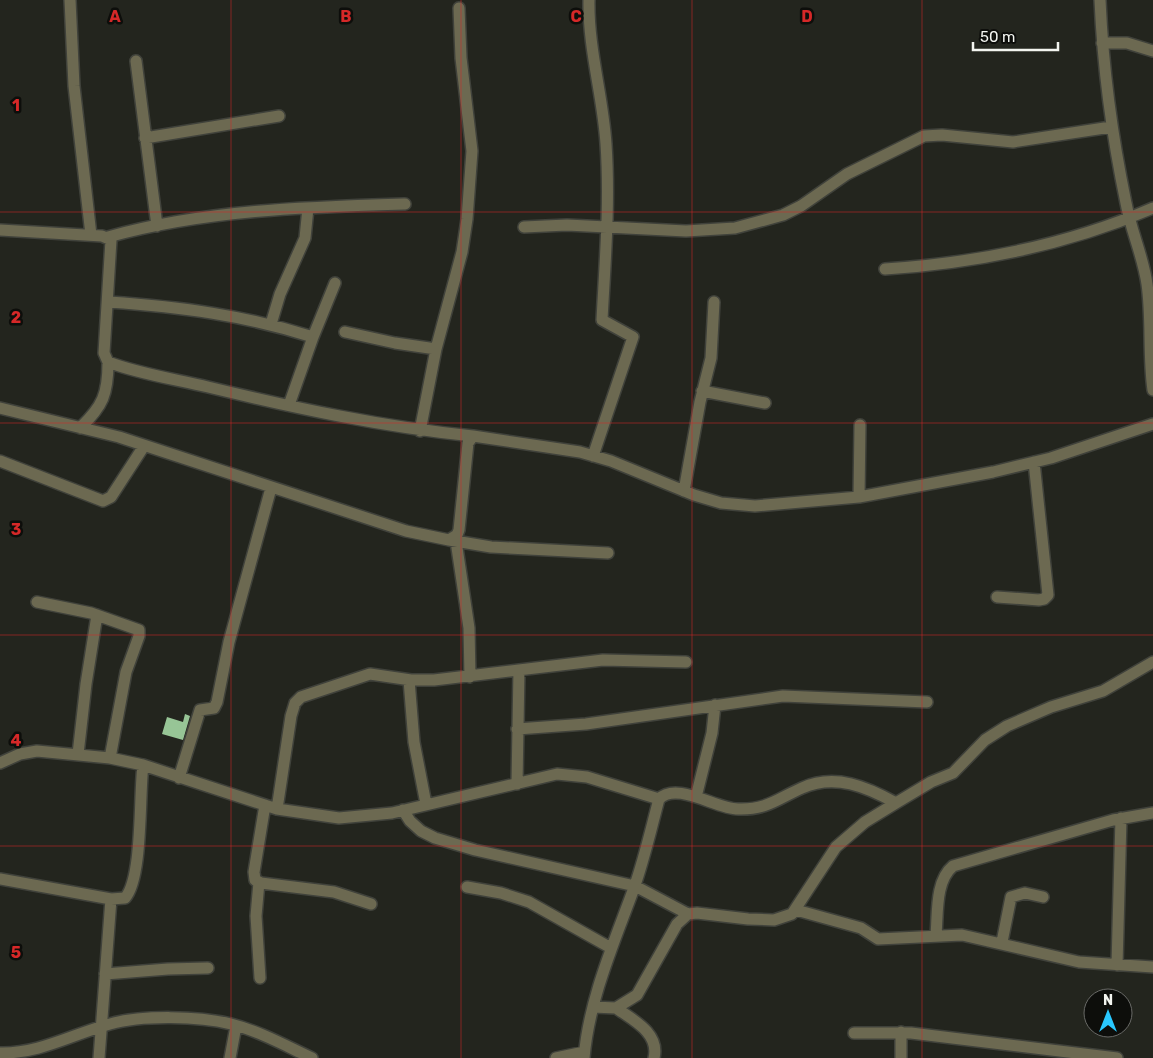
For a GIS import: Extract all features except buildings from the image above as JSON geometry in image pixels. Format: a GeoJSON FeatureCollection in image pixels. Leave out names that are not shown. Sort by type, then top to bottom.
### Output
{"type":"FeatureCollection","features":[{"type":"Feature","properties":{"kind":"street"},"geometry":{"type":"LineString","coordinates":[[70,0],[74,86],[91,235]]}},
{"type":"Feature","properties":{"kind":"street"},"geometry":{"type":"LineString","coordinates":[[590,0],[593,57],[606,143],[606,228],[602,320],[631,335],[632,340],[593,456]]}},
{"type":"Feature","properties":{"kind":"street"},"geometry":{"type":"LineString","coordinates":[[1100,0],[1102,42],[1111,127],[1129,220],[1140,250],[1147,284],[1153,390]]}},
{"type":"Feature","properties":{"kind":"street"},"geometry":{"type":"LineString","coordinates":[[420,431],[436,349],[465,239],[471,144],[461,58],[459,8]]}},
{"type":"Feature","properties":{"kind":"street"},"geometry":{"type":"LineString","coordinates":[[1102,42],[1127,43],[1153,51]]}},
{"type":"Feature","properties":{"kind":"street"},"geometry":{"type":"LineString","coordinates":[[136,61],[157,226]]}},
{"type":"Feature","properties":{"kind":"street"},"geometry":{"type":"LineString","coordinates":[[145,138],[279,116]]}},
{"type":"Feature","properties":{"kind":"street"},"geometry":{"type":"LineString","coordinates":[[524,227],[567,224],[606,228],[716,230],[762,222],[801,206],[837,180],[877,158],[924,136],[934,134],[1013,142],[1111,127]]}},
{"type":"Feature","properties":{"kind":"street"},"geometry":{"type":"LineString","coordinates":[[0,230],[108,237],[157,226],[258,211],[405,204]]}},
{"type":"Feature","properties":{"kind":"street"},"geometry":{"type":"LineString","coordinates":[[272,324],[280,294],[305,238],[308,208]]}},
{"type":"Feature","properties":{"kind":"street"},"geometry":{"type":"LineString","coordinates":[[885,269],[935,265],[1044,244],[1129,220],[1153,208]]}},
{"type":"Feature","properties":{"kind":"street"},"geometry":{"type":"LineString","coordinates":[[80,428],[93,416],[105,395],[108,362],[104,353],[112,246],[108,237]]}},
{"type":"Feature","properties":{"kind":"street"},"geometry":{"type":"LineString","coordinates":[[289,405],[313,337],[335,283]]}},
{"type":"Feature","properties":{"kind":"street"},"geometry":{"type":"LineString","coordinates":[[109,302],[197,309],[272,324],[313,337]]}},
{"type":"Feature","properties":{"kind":"street"},"geometry":{"type":"LineString","coordinates":[[684,490],[702,391],[711,358],[714,302]]}},
{"type":"Feature","properties":{"kind":"street"},"geometry":{"type":"LineString","coordinates":[[345,332],[395,343],[436,349]]}},
{"type":"Feature","properties":{"kind":"street"},"geometry":{"type":"LineString","coordinates":[[108,362],[289,405],[420,431],[556,447],[593,456],[684,490],[736,506],[859,498],[993,472],[1034,462],[1153,424]]}},
{"type":"Feature","properties":{"kind":"street"},"geometry":{"type":"LineString","coordinates":[[702,391],[765,403]]}},
{"type":"Feature","properties":{"kind":"street"},"geometry":{"type":"LineString","coordinates":[[0,408],[144,446],[406,531],[499,547],[608,553]]}},
{"type":"Feature","properties":{"kind":"street"},"geometry":{"type":"LineString","coordinates":[[859,498],[860,425]]}},
{"type":"Feature","properties":{"kind":"street"},"geometry":{"type":"LineString","coordinates":[[452,540],[459,530],[468,443],[473,436]]}},
{"type":"Feature","properties":{"kind":"street"},"geometry":{"type":"LineString","coordinates":[[0,461],[103,501],[111,497],[144,446]]}},
{"type":"Feature","properties":{"kind":"street"},"geometry":{"type":"LineString","coordinates":[[997,597],[1040,600],[1048,595],[1034,462]]}},
{"type":"Feature","properties":{"kind":"street"},"geometry":{"type":"LineString","coordinates":[[179,778],[200,710],[214,708],[217,702],[230,642],[272,488]]}},
{"type":"Feature","properties":{"kind":"street"},"geometry":{"type":"LineString","coordinates":[[452,540],[469,628],[470,677]]}},
{"type":"Feature","properties":{"kind":"street"},"geometry":{"type":"LineString","coordinates":[[37,602],[98,615],[136,628],[139,633],[126,672],[110,758]]}},
{"type":"Feature","properties":{"kind":"street"},"geometry":{"type":"LineString","coordinates":[[78,754],[86,684],[98,615]]}},
{"type":"Feature","properties":{"kind":"street"},"geometry":{"type":"LineString","coordinates":[[277,809],[291,716],[298,700],[370,674],[409,680],[470,677],[603,660],[686,662]]}},
{"type":"Feature","properties":{"kind":"street"},"geometry":{"type":"LineString","coordinates":[[616,1008],[636,995],[682,917],[696,912],[748,919],[774,920],[792,914],[836,847],[865,822],[930,782],[953,773],[985,740],[1007,726],[1050,707],[1103,691],[1153,662]]}},
{"type":"Feature","properties":{"kind":"street"},"geometry":{"type":"LineString","coordinates":[[517,784],[516,729],[519,670]]}},
{"type":"Feature","properties":{"kind":"street"},"geometry":{"type":"LineString","coordinates":[[409,680],[414,742],[426,804]]}},
{"type":"Feature","properties":{"kind":"street"},"geometry":{"type":"LineString","coordinates":[[516,729],[586,724],[763,698],[803,695],[927,702]]}},
{"type":"Feature","properties":{"kind":"street"},"geometry":{"type":"LineString","coordinates":[[696,797],[712,733],[715,705]]}},
{"type":"Feature","properties":{"kind":"street"},"geometry":{"type":"LineString","coordinates":[[0,762],[20,754],[37,751],[110,758],[143,765],[277,809],[339,818],[403,810],[547,776],[568,774],[588,777],[659,799]]}},
{"type":"Feature","properties":{"kind":"street"},"geometry":{"type":"LineString","coordinates":[[0,879],[111,899],[124,898],[133,879],[139,840],[143,765]]}},
{"type":"Feature","properties":{"kind":"street"},"geometry":{"type":"LineString","coordinates":[[556,1058],[584,1055],[593,1007],[611,948],[635,886],[659,799],[668,793],[696,797],[735,809],[754,809],[770,806],[803,787],[823,782],[842,782],[868,788],[896,802]]}},
{"type":"Feature","properties":{"kind":"street"},"geometry":{"type":"LineString","coordinates":[[265,805],[254,872],[255,880],[334,892],[371,904]]}},
{"type":"Feature","properties":{"kind":"street"},"geometry":{"type":"LineString","coordinates":[[403,810],[410,821],[421,831],[435,838],[475,850],[635,886],[688,914]]}},
{"type":"Feature","properties":{"kind":"street"},"geometry":{"type":"LineString","coordinates":[[936,935],[942,881],[946,872],[953,866],[1121,818],[1153,813]]}},
{"type":"Feature","properties":{"kind":"street"},"geometry":{"type":"LineString","coordinates":[[1118,965],[1121,818]]}},
{"type":"Feature","properties":{"kind":"street"},"geometry":{"type":"LineString","coordinates":[[259,882],[256,916],[260,978]]}},
{"type":"Feature","properties":{"kind":"street"},"geometry":{"type":"LineString","coordinates":[[467,887],[501,892],[529,902],[611,948]]}},
{"type":"Feature","properties":{"kind":"street"},"geometry":{"type":"LineString","coordinates":[[1002,942],[1011,897],[1025,893],[1043,897]]}},
{"type":"Feature","properties":{"kind":"street"},"geometry":{"type":"LineString","coordinates":[[99,1058],[111,899]]}},
{"type":"Feature","properties":{"kind":"street"},"geometry":{"type":"LineString","coordinates":[[796,910],[861,928],[878,939],[962,935],[1002,942],[1030,952],[1079,962],[1153,967]]}},
{"type":"Feature","properties":{"kind":"street"},"geometry":{"type":"LineString","coordinates":[[105,974],[160,969],[208,968]]}},
{"type":"Feature","properties":{"kind":"street"},"geometry":{"type":"LineString","coordinates":[[593,1007],[616,1008],[651,1035],[655,1043],[654,1058]]}},
{"type":"Feature","properties":{"kind":"street"},"geometry":{"type":"LineString","coordinates":[[0,1053],[18,1055],[123,1021],[159,1019],[214,1021],[236,1026],[312,1058]]}},
{"type":"Feature","properties":{"kind":"street"},"geometry":{"type":"LineString","coordinates":[[230,1058],[236,1026]]}},
{"type":"Feature","properties":{"kind":"street"},"geometry":{"type":"LineString","coordinates":[[854,1033],[901,1032],[1117,1058]]}},
{"type":"Feature","properties":{"kind":"street"},"geometry":{"type":"LineString","coordinates":[[901,1032],[901,1058]]}}]}
